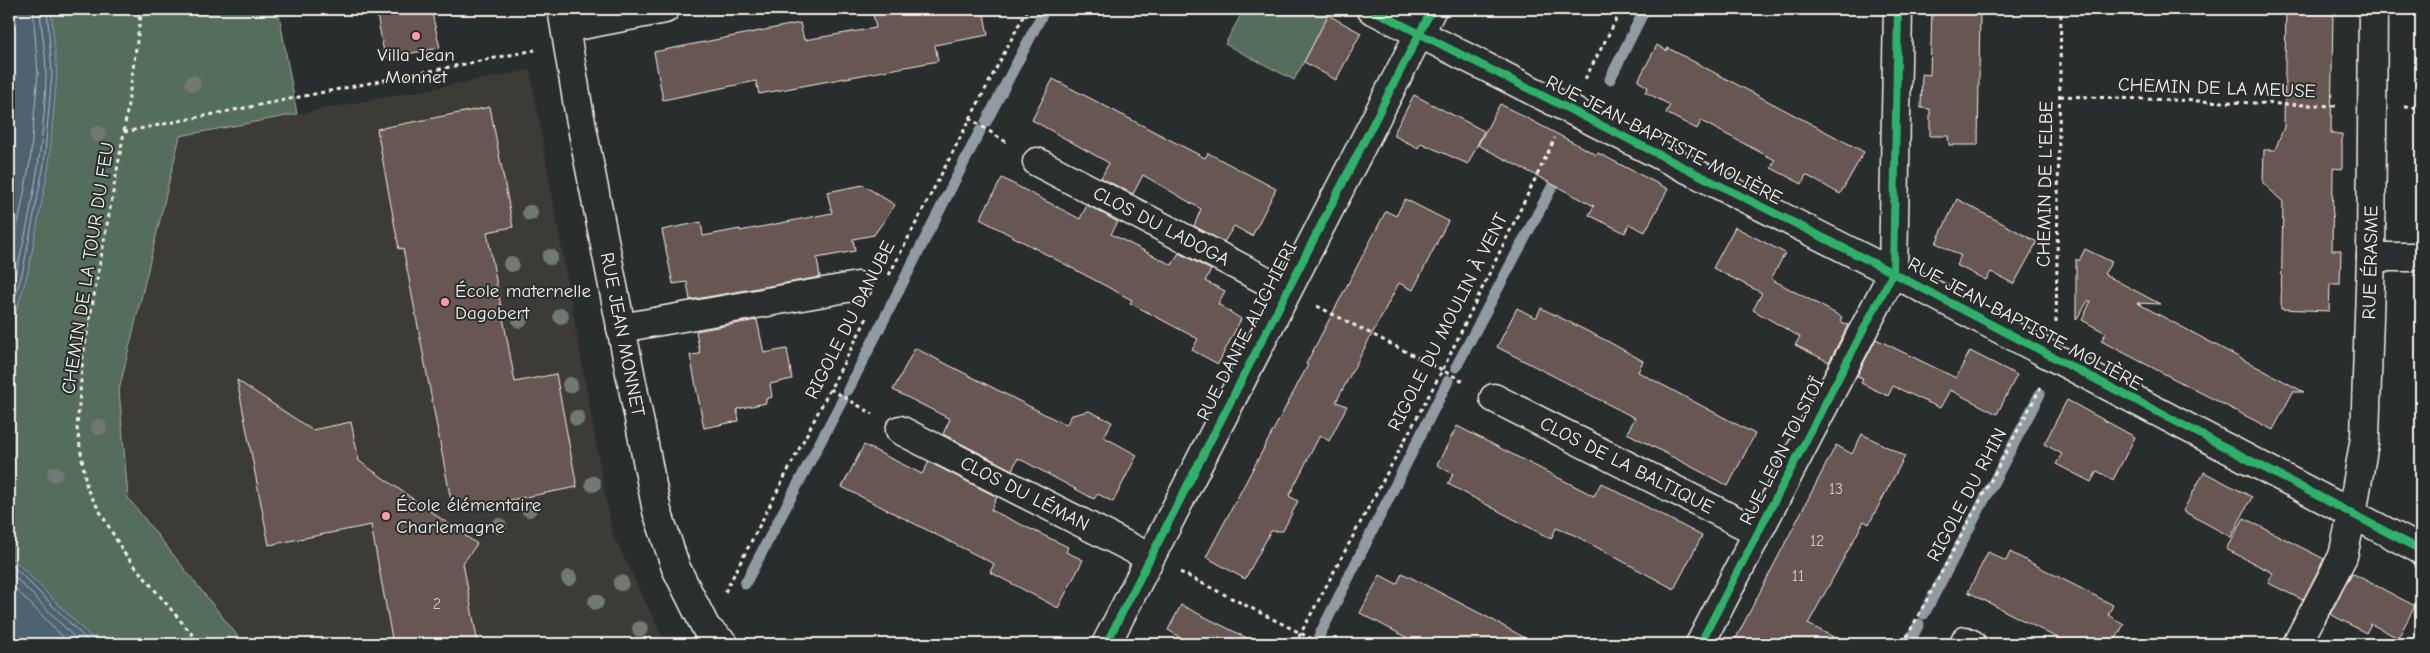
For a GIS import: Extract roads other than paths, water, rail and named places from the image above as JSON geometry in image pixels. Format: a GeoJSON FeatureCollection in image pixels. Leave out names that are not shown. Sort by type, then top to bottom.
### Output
{"type":"FeatureCollection","features":[{"type":"Feature","properties":{"kind":"street"},"geometry":{"type":"LineString","coordinates":[[564,18],[665,9]]}},
{"type":"Feature","properties":{"kind":"street","name":"RUE JEAN-BAPTISTE MOLIÈRE"},"geometry":{"type":"LineString","coordinates":[[1371,9],[1893,273],[2421,550]]}},
{"type":"Feature","properties":{"kind":"street","name":"RUE DANTE ALIGHIERI"},"geometry":{"type":"LineString","coordinates":[[1106,644],[1432,9]]}},
{"type":"Feature","properties":{"kind":"street"},"geometry":{"type":"LineString","coordinates":[[1893,273],[1898,9]]}},
{"type":"Feature","properties":{"kind":"street","name":"RUE ÉRASME"},"geometry":{"type":"LineString","coordinates":[[2297,644],[2343,556],[2365,437],[2371,257],[2373,9]]}},
{"type":"Feature","properties":{"kind":"street","name":"RUE JEAN MONNET"},"geometry":{"type":"LineString","coordinates":[[564,18],[579,112],[657,511],[676,568],[715,636]]}},
{"type":"Feature","properties":{"kind":"street","name":"CLOS DU LADOGA"},"geometry":{"type":"LineString","coordinates":[[1038,162],[1286,291]]}},
{"type":"Feature","properties":{"kind":"street"},"geometry":{"type":"LineString","coordinates":[[2371,257],[2421,257]]}},
{"type":"Feature","properties":{"kind":"street","name":"RUE LEON TOLSTOÏ"},"geometry":{"type":"LineString","coordinates":[[1700,644],[1893,273]]}},
{"type":"Feature","properties":{"kind":"street"},"geometry":{"type":"LineString","coordinates":[[621,328],[858,286]]}},
{"type":"Feature","properties":{"kind":"street","name":"CLOS DE LA BALTIQUE"},"geometry":{"type":"LineString","coordinates":[[1494,398],[1758,532]]}},
{"type":"Feature","properties":{"kind":"street","name":"CLOS DU LÉMAN"},"geometry":{"type":"LineString","coordinates":[[900,430],[1150,557]]}},
{"type":"Feature","properties":{"kind":"water"},"geometry":{"type":"Polygon","coordinates":[[[9,9],[51,9],[57,73],[49,165],[28,272],[9,336],[9,9]]]}},
{"type":"Feature","properties":{"kind":"water"},"geometry":{"type":"Polygon","coordinates":[[[9,552],[12,558],[98,644],[9,644],[9,552]]]}},
{"type":"Feature","properties":{"kind":"waterway"},"geometry":{"type":"LineString","coordinates":[[986,122],[1045,9]]}},
{"type":"Feature","properties":{"kind":"waterway"},"geometry":{"type":"LineString","coordinates":[[1610,79],[1645,9]]}},
{"type":"Feature","properties":{"kind":"waterway"},"geometry":{"type":"LineString","coordinates":[[848,390],[980,131]]}},
{"type":"Feature","properties":{"kind":"waterway"},"geometry":{"type":"LineString","coordinates":[[1456,367],[1560,172]]}},
{"type":"Feature","properties":{"kind":"waterway"},"geometry":{"type":"LineString","coordinates":[[1319,636],[1448,381]]}},
{"type":"Feature","properties":{"kind":"waterway"},"geometry":{"type":"LineString","coordinates":[[1924,614],[2040,394]]}},
{"type":"Feature","properties":{"kind":"waterway"},"geometry":{"type":"LineString","coordinates":[[745,584],[843,399]]}},
{"type":"Feature","properties":{"kind":"waterway"},"geometry":{"type":"LineString","coordinates":[[1908,644],[1919,624]]}},
{"type":"Feature","properties":{"kind":"place","name":"Villa Jean Monnet"},"geometry":{"type":"Point","coordinates":[416,36]}},
{"type":"Feature","properties":{"kind":"place","name":"École maternelle Dagobert"},"geometry":{"type":"Point","coordinates":[445,302]}},
{"type":"Feature","properties":{"kind":"place","name":"École élémentaire Charlemagne"},"geometry":{"type":"Point","coordinates":[386,516]}}]}
